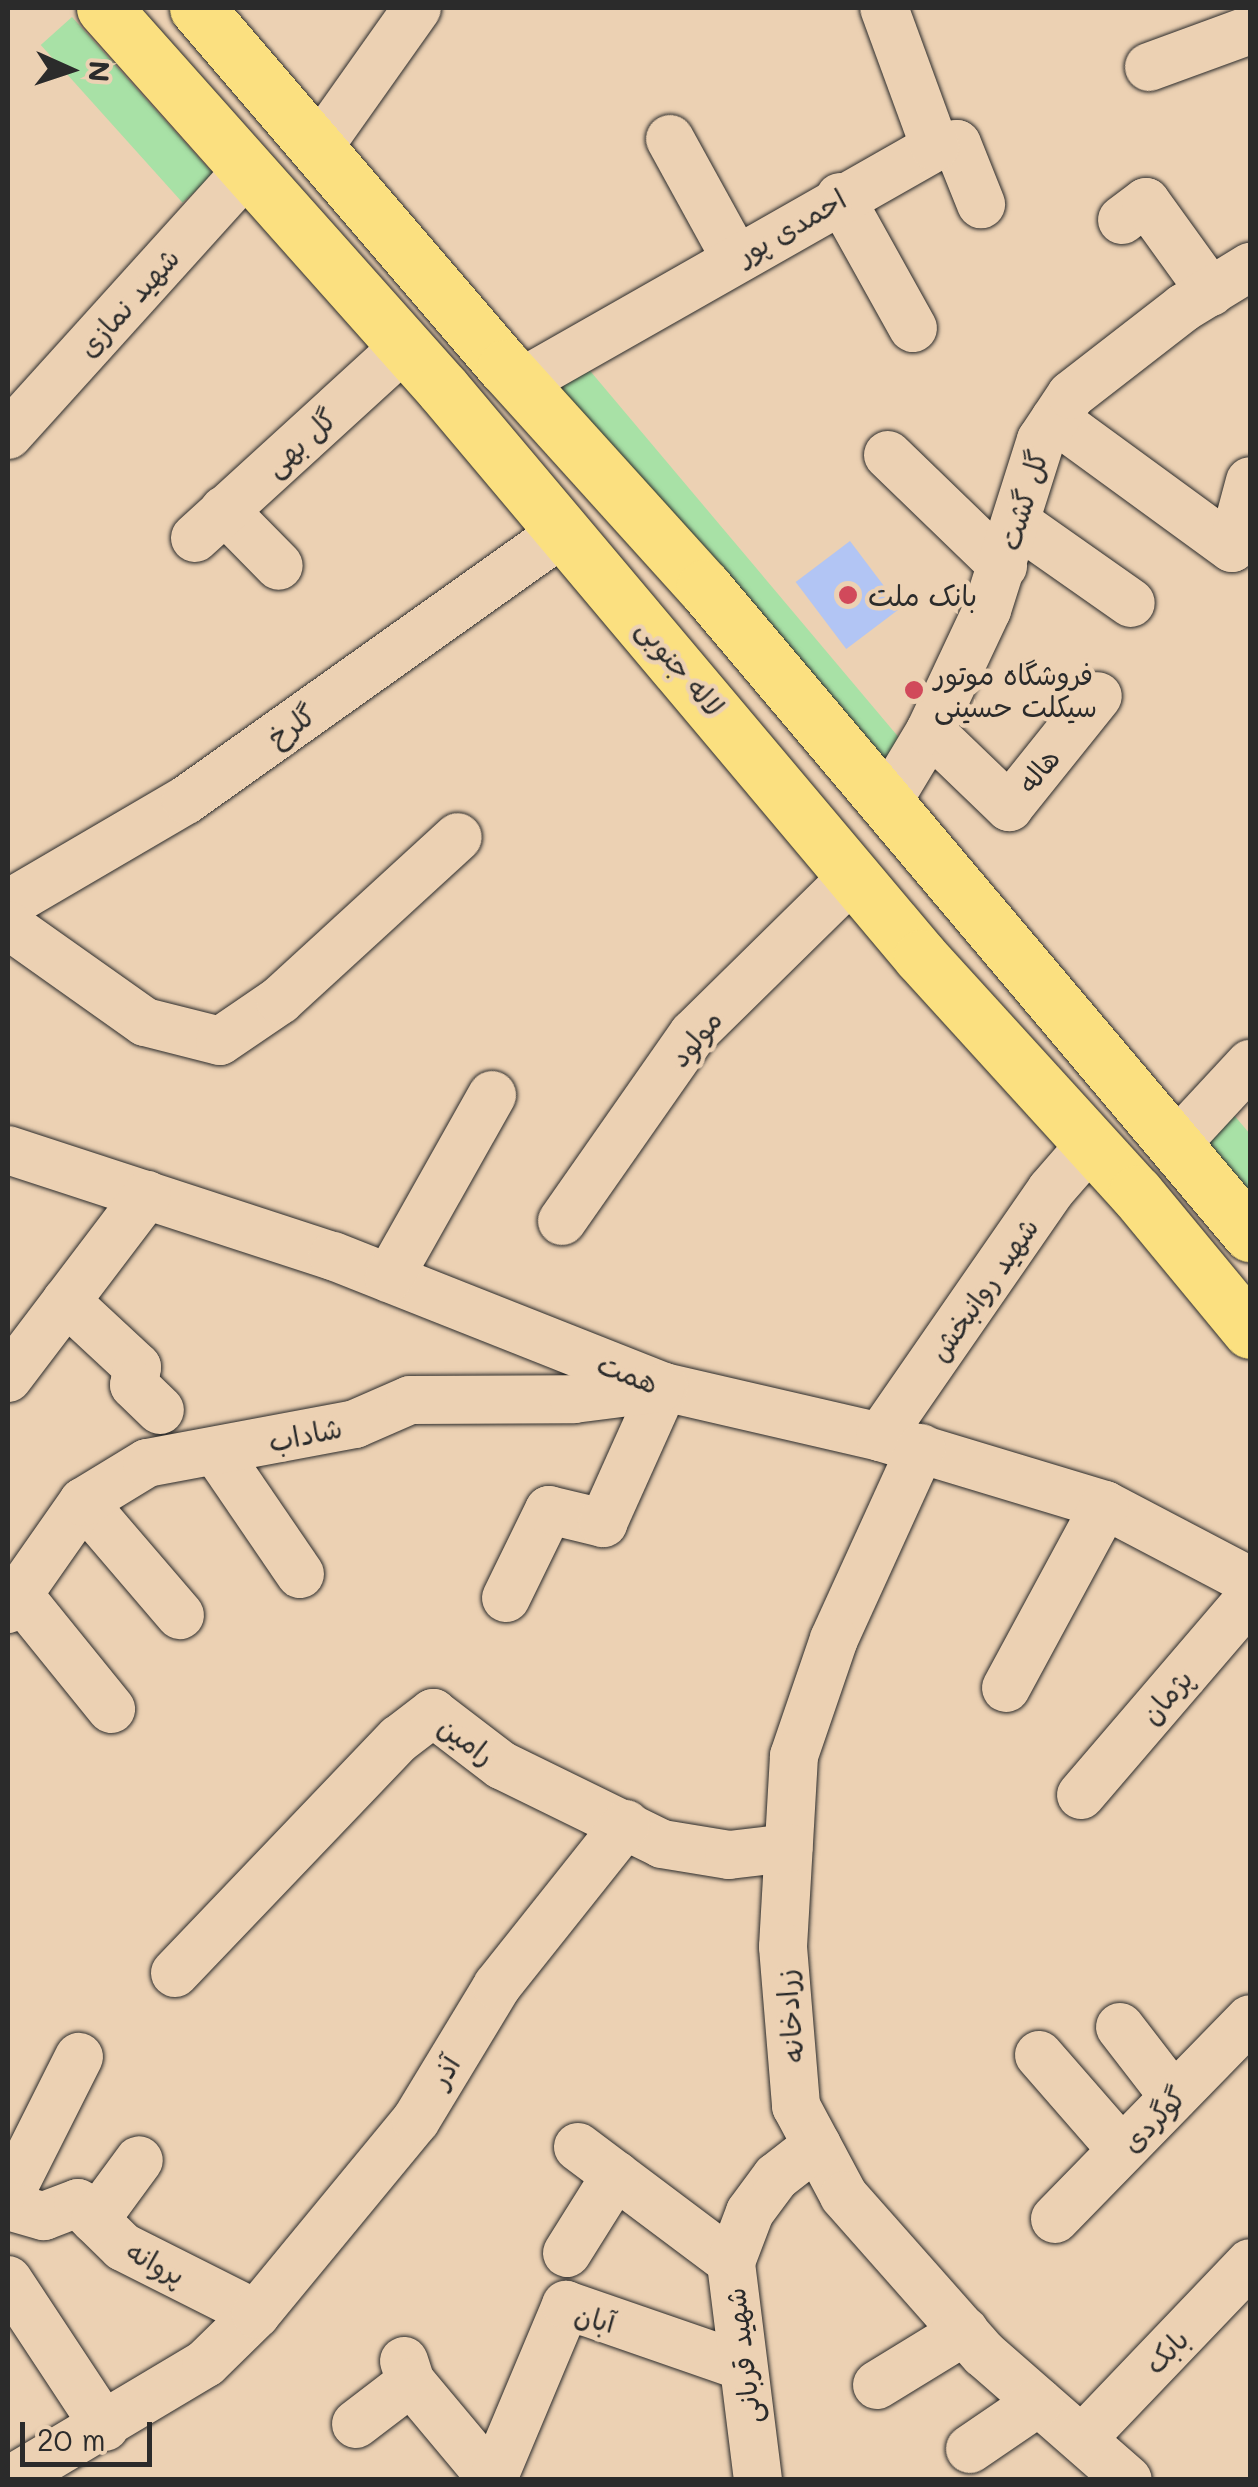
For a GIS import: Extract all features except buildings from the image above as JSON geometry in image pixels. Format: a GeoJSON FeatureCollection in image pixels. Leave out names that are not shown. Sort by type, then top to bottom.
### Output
{"type":"FeatureCollection","features":[{"type":"Feature","properties":{"kind":"main road","name":"لاله جنوبی"},"geometry":{"type":"LineString","coordinates":[[104,8],[639,616],[854,876],[1250,1331]]}},
{"type":"Feature","properties":{"kind":"main road"},"geometry":{"type":"LineString","coordinates":[[197,8],[520,382],[713,596],[879,798],[1250,1234]]}},
{"type":"Feature","properties":{"kind":"main road"},"geometry":{"type":"LineString","coordinates":[[639,616],[683,640],[702,643],[718,627],[713,596]]}},
{"type":"Feature","properties":{"kind":"main road"},"geometry":{"type":"LineString","coordinates":[[785,793],[788,758],[806,750],[836,760],[879,798]]}},
{"type":"Feature","properties":{"kind":"street"},"geometry":{"type":"LineString","coordinates":[[318,148],[416,8]]}},
{"type":"Feature","properties":{"kind":"street"},"geometry":{"type":"LineString","coordinates":[[884,8],[936,147],[957,144],[981,204]]}},
{"type":"Feature","properties":{"kind":"street"},"geometry":{"type":"LineString","coordinates":[[1149,67],[1250,30]]}},
{"type":"Feature","properties":{"kind":"street"},"geometry":{"type":"LineString","coordinates":[[670,138],[736,259]]}},
{"type":"Feature","properties":{"kind":"street","name":"احمدی پور"},"geometry":{"type":"LineString","coordinates":[[520,382],[840,197],[936,147]]}},
{"type":"Feature","properties":{"kind":"street","name":"شهید نمازی"},"geometry":{"type":"LineString","coordinates":[[8,435],[248,169]]}},
{"type":"Feature","properties":{"kind":"street"},"geometry":{"type":"LineString","coordinates":[[840,197],[912,328]]}},
{"type":"Feature","properties":{"kind":"street"},"geometry":{"type":"LineString","coordinates":[[1122,220],[1146,202],[1211,292]]}},
{"type":"Feature","properties":{"kind":"street","name":"گل گشت"},"geometry":{"type":"LineString","coordinates":[[879,798],[930,731],[1010,544],[1041,440],[1070,395],[1250,267]]}},
{"type":"Feature","properties":{"kind":"street","name":"گل بهی"},"geometry":{"type":"LineString","coordinates":[[279,566],[210,524],[404,346]]}},
{"type":"Feature","properties":{"kind":"street"},"geometry":{"type":"LineString","coordinates":[[1055,419],[1232,548],[1250,481]]}},
{"type":"Feature","properties":{"kind":"street"},"geometry":{"type":"LineString","coordinates":[[888,455],[1010,544],[1131,604]]}},
{"type":"Feature","properties":{"kind":"street","name":"گلرخ"},"geometry":{"type":"LineString","coordinates":[[8,904],[186,800],[565,531]]}},
{"type":"Feature","properties":{"kind":"street","name":"هاله"},"geometry":{"type":"LineString","coordinates":[[930,731],[1009,806],[1098,696]]}},
{"type":"Feature","properties":{"kind":"street"},"geometry":{"type":"LineString","coordinates":[[8,925],[145,1022],[220,1041],[280,1000],[458,837]]}},
{"type":"Feature","properties":{"kind":"street","name":"مولود"},"geometry":{"type":"LineString","coordinates":[[562,1221],[693,1034],[854,876]]}},
{"type":"Feature","properties":{"kind":"street"},"geometry":{"type":"LineString","coordinates":[[1174,1146],[1250,1064]]}},
{"type":"Feature","properties":{"kind":"street"},"geometry":{"type":"LineString","coordinates":[[389,1278],[492,1095]]}},
{"type":"Feature","properties":{"kind":"street","name":"شهید روانبخش"},"geometry":{"type":"LineString","coordinates":[[901,1443],[1051,1190],[1091,1144]]}},
{"type":"Feature","properties":{"kind":"street","name":"همت"},"geometry":{"type":"LineString","coordinates":[[8,1150],[389,1278],[664,1388],[901,1443],[1105,1505],[1250,1581]]}},
{"type":"Feature","properties":{"kind":"street"},"geometry":{"type":"LineString","coordinates":[[8,1378],[147,1195]]}},
{"type":"Feature","properties":{"kind":"street"},"geometry":{"type":"LineString","coordinates":[[66,1301],[136,1367],[134,1384],[160,1410]]}},
{"type":"Feature","properties":{"kind":"street"},"geometry":{"type":"LineString","coordinates":[[506,1598],[549,1510],[603,1523],[664,1388]]}},
{"type":"Feature","properties":{"kind":"street","name":"شاداب"},"geometry":{"type":"LineString","coordinates":[[13,1602],[83,1502],[147,1462],[356,1424],[410,1400],[574,1399],[664,1388]]}},
{"type":"Feature","properties":{"kind":"street","name":"زرادخانه"},"geometry":{"type":"LineString","coordinates":[[901,1443],[794,1756],[783,1946],[796,2106],[844,2196],[965,2331],[1128,2480]]}},
{"type":"Feature","properties":{"kind":"street"},"geometry":{"type":"LineString","coordinates":[[216,1451],[300,1574]]}},
{"type":"Feature","properties":{"kind":"street"},"geometry":{"type":"LineString","coordinates":[[83,1502],[180,1614]]}},
{"type":"Feature","properties":{"kind":"street"},"geometry":{"type":"LineString","coordinates":[[1006,1688],[1105,1505]]}},
{"type":"Feature","properties":{"kind":"street","name":"پژمان"},"geometry":{"type":"LineString","coordinates":[[1081,1795],[1250,1598]]}},
{"type":"Feature","properties":{"kind":"street"},"geometry":{"type":"LineString","coordinates":[[13,1602],[110,1709]]}},
{"type":"Feature","properties":{"kind":"street","name":"رامین"},"geometry":{"type":"LineString","coordinates":[[175,1973],[399,1739],[433,1713],[501,1766],[662,1844],[730,1855],[789,1848]]}},
{"type":"Feature","properties":{"kind":"street","name":"آذر"},"geometry":{"type":"LineString","coordinates":[[10,2480],[206,2363],[256,2314],[416,2120],[497,1986],[626,1824]]}},
{"type":"Feature","properties":{"kind":"street","name":"گوگردی"},"geometry":{"type":"LineString","coordinates":[[1055,2219],[1250,2018]]}},
{"type":"Feature","properties":{"kind":"street"},"geometry":{"type":"LineString","coordinates":[[1120,2027],[1174,2097]]}},
{"type":"Feature","properties":{"kind":"street"},"geometry":{"type":"LineString","coordinates":[[1039,2055],[1122,2150]]}},
{"type":"Feature","properties":{"kind":"street"},"geometry":{"type":"LineString","coordinates":[[8,2202],[79,2058]]}},
{"type":"Feature","properties":{"kind":"street","name":"شهید قربانی"},"geometry":{"type":"LineString","coordinates":[[758,2480],[731,2262],[750,2212],[776,2177],[818,2145]]}},
{"type":"Feature","properties":{"kind":"street"},"geometry":{"type":"LineString","coordinates":[[578,2146],[731,2262]]}},
{"type":"Feature","properties":{"kind":"street"},"geometry":{"type":"LineString","coordinates":[[95,2220],[139,2160]]}},
{"type":"Feature","properties":{"kind":"street"},"geometry":{"type":"LineString","coordinates":[[567,2252],[616,2175]]}},
{"type":"Feature","properties":{"kind":"street","name":"پروانه"},"geometry":{"type":"LineString","coordinates":[[8,2202],[44,2216],[78,2203],[123,2247],[256,2314]]}},
{"type":"Feature","properties":{"kind":"street","name":"بابک"},"geometry":{"type":"LineString","coordinates":[[1082,2439],[1250,2262]]}},
{"type":"Feature","properties":{"kind":"street"},"geometry":{"type":"LineString","coordinates":[[8,2280],[105,2426]]}},
{"type":"Feature","properties":{"kind":"street","name":"آبان"},"geometry":{"type":"LineString","coordinates":[[356,2424],[408,2371],[493,2479],[566,2306],[742,2366]]}},
{"type":"Feature","properties":{"kind":"street"},"geometry":{"type":"LineString","coordinates":[[877,2385],[965,2331]]}},
{"type":"Feature","properties":{"kind":"street"},"geometry":{"type":"LineString","coordinates":[[970,2449],[1039,2402]]}},
{"type":"Feature","properties":{"kind":"green space"},"geometry":{"type":"Polygon","coordinates":[[[72,17],[214,175],[183,203],[41,45],[72,17]]]}},
{"type":"Feature","properties":{"kind":"green space"},"geometry":{"type":"Polygon","coordinates":[[[586,366],[901,740],[883,775],[550,387],[586,366]]]}},
{"type":"Feature","properties":{"kind":"green space"},"geometry":{"type":"Polygon","coordinates":[[[1233,1114],[1250,1134],[1250,1202],[1199,1143],[1233,1114]]]}},
{"type":"Feature","properties":{"kind":"place","name":"بانک ملت"},"geometry":{"type":"Point","coordinates":[848,595]}},
{"type":"Feature","properties":{"kind":"place","name":"فروشگاه موتور سیکلت حسینی"},"geometry":{"type":"Point","coordinates":[914,690]}}]}
